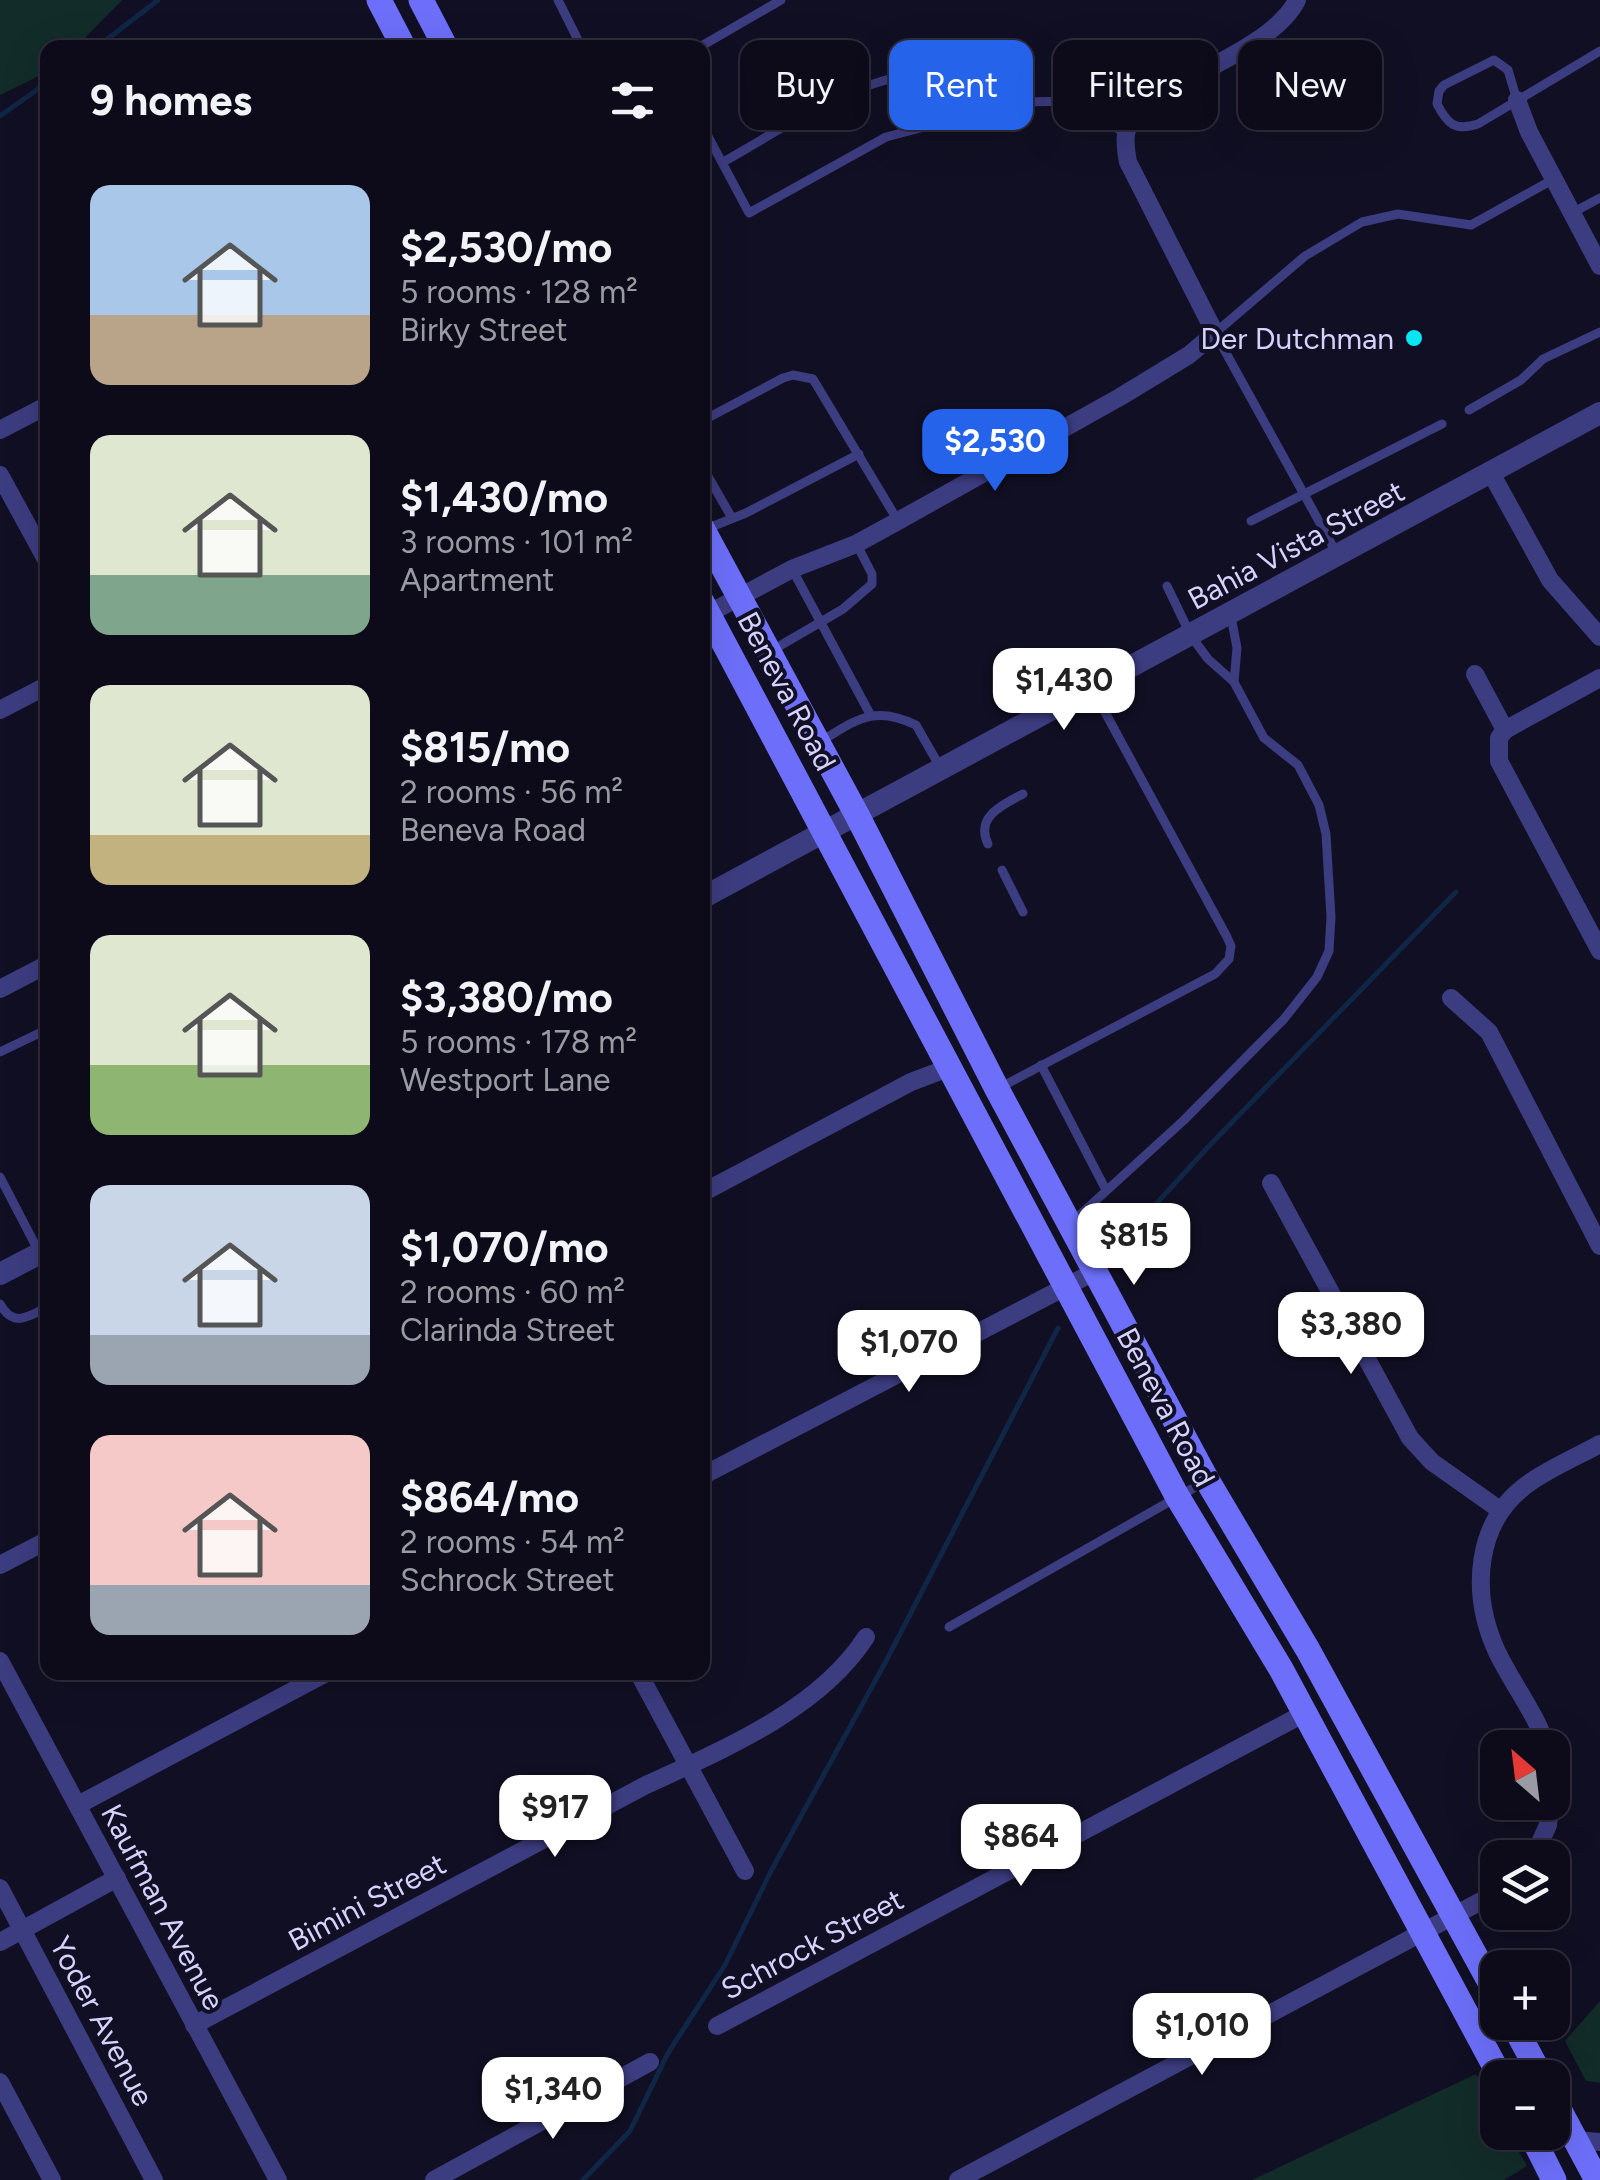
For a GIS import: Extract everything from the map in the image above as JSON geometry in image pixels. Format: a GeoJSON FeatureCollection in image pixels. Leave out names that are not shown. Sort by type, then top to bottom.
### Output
{"type":"FeatureCollection","features":[{"type":"Feature","properties":{"kind":"main road"},"geometry":{"type":"LineString","coordinates":[[378,0],[400,40]]}},
{"type":"Feature","properties":{"kind":"main road"},"geometry":{"type":"LineString","coordinates":[[421,0],[442,40]]}},
{"type":"Feature","properties":{"kind":"main road","name":"Beneva Road"},"geometry":{"type":"LineString","coordinates":[[710,543],[1206,1480],[1334,1698],[1480,1965]]}},
{"type":"Feature","properties":{"kind":"main road","name":"Beneva Road"},"geometry":{"type":"LineString","coordinates":[[710,620],[1065,1288],[1178,1496],[1304,1713],[1490,2060]]}},
{"type":"Feature","properties":{"kind":"main road"},"geometry":{"type":"LineString","coordinates":[[1304,1713],[1334,1698]]}},
{"type":"Feature","properties":{"kind":"main road"},"geometry":{"type":"LineString","coordinates":[[1570,2118],[1588,2141],[1597,2180]]}},
{"type":"Feature","properties":{"kind":"main road"},"geometry":{"type":"LineString","coordinates":[[1539,2150],[1554,2180]]}},
{"type":"Feature","properties":{"kind":"street"},"geometry":{"type":"LineString","coordinates":[[710,609],[792,569],[856,544],[1170,367],[1215,333],[1128,162],[1126,135],[1142,106],[1266,32],[1289,14],[1297,0]]}},
{"type":"Feature","properties":{"kind":"street"},"geometry":{"type":"LineString","coordinates":[[1517,100],[1600,266]]}},
{"type":"Feature","properties":{"kind":"street"},"geometry":{"type":"LineString","coordinates":[[0,430],[40,410]]}},
{"type":"Feature","properties":{"kind":"street","name":"Bahia Vista Street"},"geometry":{"type":"LineString","coordinates":[[710,894],[1600,413]]}},
{"type":"Feature","properties":{"kind":"street"},"geometry":{"type":"LineString","coordinates":[[1491,473],[1550,580],[1600,637]]}},
{"type":"Feature","properties":{"kind":"street"},"geometry":{"type":"LineString","coordinates":[[0,475],[40,548]]}},
{"type":"Feature","properties":{"kind":"street"},"geometry":{"type":"LineString","coordinates":[[1475,674],[1505,730]]}},
{"type":"Feature","properties":{"kind":"street"},"geometry":{"type":"LineString","coordinates":[[1600,678],[1505,730],[1499,738],[1498,761],[1600,950]]}},
{"type":"Feature","properties":{"kind":"street"},"geometry":{"type":"LineString","coordinates":[[0,710],[40,689]]}},
{"type":"Feature","properties":{"kind":"street"},"geometry":{"type":"LineString","coordinates":[[0,989],[40,968]]}},
{"type":"Feature","properties":{"kind":"street"},"geometry":{"type":"LineString","coordinates":[[1451,998],[1489,1032],[1600,1246]]}},
{"type":"Feature","properties":{"kind":"street"},"geometry":{"type":"LineString","coordinates":[[710,1189],[911,1082],[948,1068]]}},
{"type":"Feature","properties":{"kind":"street"},"geometry":{"type":"LineString","coordinates":[[1271,1183],[1410,1438],[1432,1462],[1500,1510]]}},
{"type":"Feature","properties":{"kind":"street"},"geometry":{"type":"LineString","coordinates":[[0,1274],[40,1253]]}},
{"type":"Feature","properties":{"kind":"street"},"geometry":{"type":"LineString","coordinates":[[710,1472],[1094,1272]]}},
{"type":"Feature","properties":{"kind":"street"},"geometry":{"type":"LineString","coordinates":[[1539,1730],[1497,1652],[1482,1602],[1484,1547],[1500,1510],[1534,1480],[1600,1444]]}},
{"type":"Feature","properties":{"kind":"street"},"geometry":{"type":"LineString","coordinates":[[0,1565],[40,1544]]}},
{"type":"Feature","properties":{"kind":"street","name":"Bimini Street"},"geometry":{"type":"LineString","coordinates":[[194,2025],[688,1766],[811,1696],[838,1674],[866,1638]]}},
{"type":"Feature","properties":{"kind":"street","name":"Kaufman Avenue"},"geometry":{"type":"LineString","coordinates":[[0,1661],[278,2180]]}},
{"type":"Feature","properties":{"kind":"street"},"geometry":{"type":"LineString","coordinates":[[78,1805],[313,1680]]}},
{"type":"Feature","properties":{"kind":"street"},"geometry":{"type":"LineString","coordinates":[[642,1680],[745,1871]]}},
{"type":"Feature","properties":{"kind":"street","name":"Schrock Street"},"geometry":{"type":"LineString","coordinates":[[717,2026],[1304,1713]]}},
{"type":"Feature","properties":{"kind":"street"},"geometry":{"type":"LineString","coordinates":[[0,1942],[117,1878]]}},
{"type":"Feature","properties":{"kind":"street","name":"Yoder Avenue"},"geometry":{"type":"LineString","coordinates":[[0,1888],[154,2180]]}},
{"type":"Feature","properties":{"kind":"street"},"geometry":{"type":"LineString","coordinates":[[958,2180],[1480,1903]]}},
{"type":"Feature","properties":{"kind":"street"},"geometry":{"type":"LineString","coordinates":[[434,2180],[650,2062]]}},
{"type":"Feature","properties":{"kind":"street"},"geometry":{"type":"LineString","coordinates":[[0,2082],[52,2180]]}},
{"type":"Feature","properties":{"kind":"lane"},"geometry":{"type":"LineString","coordinates":[[558,0],[578,40]]}},
{"type":"Feature","properties":{"kind":"lane"},"geometry":{"type":"LineString","coordinates":[[710,41],[781,0]]}},
{"type":"Feature","properties":{"kind":"lane"},"geometry":{"type":"LineString","coordinates":[[1517,100],[1508,70],[1500,62],[1488,61],[1439,90],[1437,104],[1448,123],[1458,130],[1478,124],[1600,51]]}},
{"type":"Feature","properties":{"kind":"lane"},"geometry":{"type":"LineString","coordinates":[[723,162],[853,92],[889,78]]}},
{"type":"Feature","properties":{"kind":"lane"},"geometry":{"type":"LineString","coordinates":[[1033,102],[1081,101],[1126,135]]}},
{"type":"Feature","properties":{"kind":"lane"},"geometry":{"type":"LineString","coordinates":[[710,139],[750,213],[886,138],[916,130]]}},
{"type":"Feature","properties":{"kind":"lane"},"geometry":{"type":"LineString","coordinates":[[1338,556],[1215,333],[1305,256],[1362,222],[1398,214],[1471,225],[1554,180]]}},
{"type":"Feature","properties":{"kind":"lane"},"geometry":{"type":"LineString","coordinates":[[1572,213],[1600,198]]}},
{"type":"Feature","properties":{"kind":"lane"},"geometry":{"type":"LineString","coordinates":[[1469,410],[1521,380],[1542,360],[1600,332]]}},
{"type":"Feature","properties":{"kind":"lane"},"geometry":{"type":"LineString","coordinates":[[710,417],[783,378],[813,379],[898,521]]}},
{"type":"Feature","properties":{"kind":"lane"},"geometry":{"type":"LineString","coordinates":[[1251,520],[1442,424]]}},
{"type":"Feature","properties":{"kind":"lane"},"geometry":{"type":"LineString","coordinates":[[710,526],[858,454]]}},
{"type":"Feature","properties":{"kind":"lane"},"geometry":{"type":"LineString","coordinates":[[710,480],[732,518]]}},
{"type":"Feature","properties":{"kind":"lane"},"geometry":{"type":"LineString","coordinates":[[769,652],[821,623],[872,584],[872,574],[856,544]]}},
{"type":"Feature","properties":{"kind":"lane"},"geometry":{"type":"LineString","coordinates":[[792,569],[870,714]]}},
{"type":"Feature","properties":{"kind":"lane"},"geometry":{"type":"LineString","coordinates":[[1069,1225],[1184,1122],[1284,1019],[1317,977],[1329,952],[1331,917],[1324,819],[1298,765],[1264,738],[1234,682],[1190,636],[1166,586]]}},
{"type":"Feature","properties":{"kind":"lane"},"geometry":{"type":"LineString","coordinates":[[1231,614],[1237,648],[1234,682]]}},
{"type":"Feature","properties":{"kind":"lane"},"geometry":{"type":"LineString","coordinates":[[996,1089],[1214,974],[1225,967],[1231,953],[1227,936],[1092,688]]}},
{"type":"Feature","properties":{"kind":"lane"},"geometry":{"type":"LineString","coordinates":[[818,742],[870,714],[916,725],[941,770]]}},
{"type":"Feature","properties":{"kind":"lane"},"geometry":{"type":"LineString","coordinates":[[988,844],[986,820],[1024,794]]}},
{"type":"Feature","properties":{"kind":"lane"},"geometry":{"type":"LineString","coordinates":[[1002,870],[1024,912]]}},
{"type":"Feature","properties":{"kind":"lane"},"geometry":{"type":"LineString","coordinates":[[0,1052],[40,1033]]}},
{"type":"Feature","properties":{"kind":"lane"},"geometry":{"type":"LineString","coordinates":[[1041,1066],[1106,1190]]}},
{"type":"Feature","properties":{"kind":"lane"},"geometry":{"type":"LineString","coordinates":[[0,1178],[40,1246]]}},
{"type":"Feature","properties":{"kind":"lane"},"geometry":{"type":"LineString","coordinates":[[0,1304],[13,1320],[24,1320],[40,1311]]}},
{"type":"Feature","properties":{"kind":"lane"},"geometry":{"type":"LineString","coordinates":[[949,1628],[1206,1480]]}},
{"type":"Feature","properties":{"kind":"green space"},"geometry":{"type":"Polygon","coordinates":[[[0,0],[122,0],[83,40],[40,40],[40,75],[0,95],[0,0]]]}},
{"type":"Feature","properties":{"kind":"green space"},"geometry":{"type":"Polygon","coordinates":[[[1600,2001],[1600,2083],[1586,2081],[1565,2041],[1570,2040],[1600,2001]]]}},
{"type":"Feature","properties":{"kind":"green space"},"geometry":{"type":"Polygon","coordinates":[[[1476,2074],[1480,2081],[1480,2150],[1518,2150],[1527,2166],[1504,2180],[1252,2180],[1476,2074]]]}},
{"type":"Feature","properties":{"kind":"waterway"},"geometry":{"type":"LineString","coordinates":[[106,40],[158,0]]}},
{"type":"Feature","properties":{"kind":"waterway"},"geometry":{"type":"LineString","coordinates":[[0,116],[40,88]]}},
{"type":"Feature","properties":{"kind":"waterway"},"geometry":{"type":"LineString","coordinates":[[1127,1236],[1456,892]]}},
{"type":"Feature","properties":{"kind":"waterway"},"geometry":{"type":"LineString","coordinates":[[583,2180],[630,2131],[668,2053],[725,1965],[1058,1328]]}},
{"type":"Feature","properties":{"kind":"place","name":"Der Dutchman"},"geometry":{"type":"Point","coordinates":[1414,338]}}]}
